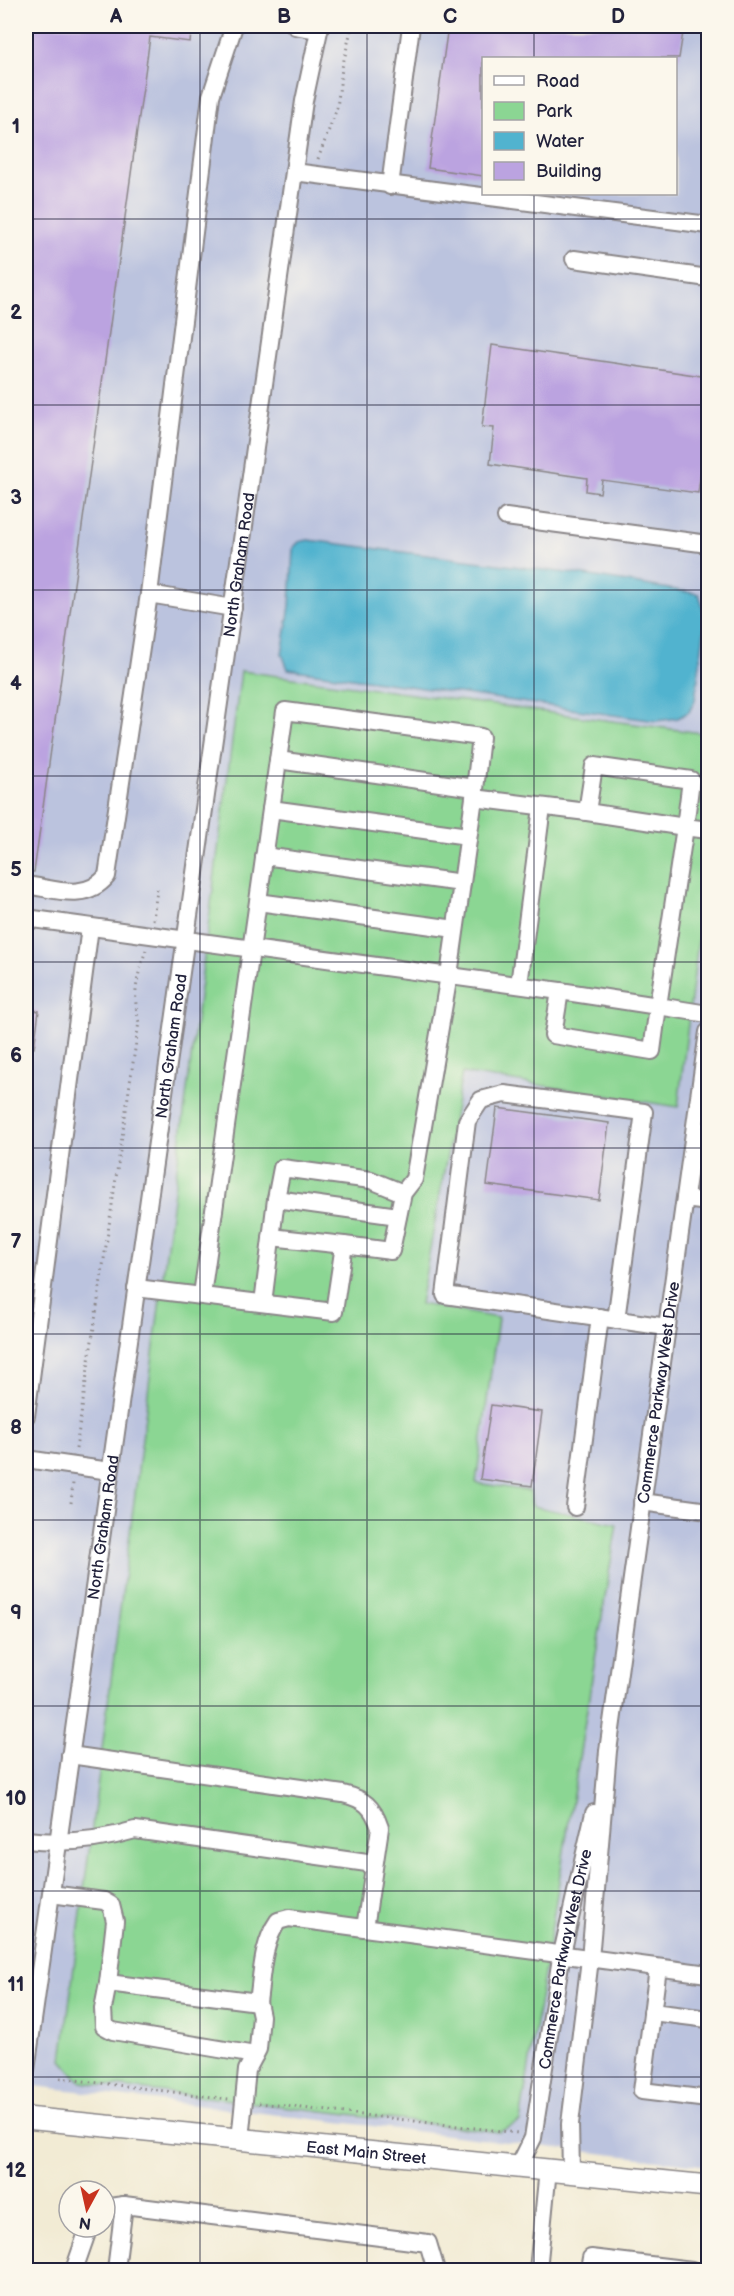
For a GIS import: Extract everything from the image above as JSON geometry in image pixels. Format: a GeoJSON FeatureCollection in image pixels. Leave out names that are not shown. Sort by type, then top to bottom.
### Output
{"type":"FeatureCollection","features":[{"type":"Feature","properties":{"kind":"main road","name":"East Main Street"},"geometry":{"type":"LineString","coordinates":[[26,2118],[708,2186]]}},
{"type":"Feature","properties":{"kind":"street"},"geometry":{"type":"LineString","coordinates":[[26,885],[84,893],[99,886],[107,876],[149,594],[211,96],[234,26]]}},
{"type":"Feature","properties":{"kind":"street"},"geometry":{"type":"LineString","coordinates":[[295,26],[320,28]]}},
{"type":"Feature","properties":{"kind":"street"},"geometry":{"type":"LineString","coordinates":[[390,186],[411,26]]}},
{"type":"Feature","properties":{"kind":"street","name":"North Graham Road"},"geometry":{"type":"LineString","coordinates":[[26,2070],[304,101],[320,28]]}},
{"type":"Feature","properties":{"kind":"street"},"geometry":{"type":"LineString","coordinates":[[294,172],[708,225]]}},
{"type":"Feature","properties":{"kind":"street"},"geometry":{"type":"LineString","coordinates":[[574,259],[708,278]]}},
{"type":"Feature","properties":{"kind":"street"},"geometry":{"type":"LineString","coordinates":[[506,518],[708,544]]}},
{"type":"Feature","properties":{"kind":"street"},"geometry":{"type":"LineString","coordinates":[[149,594],[232,608]]}},
{"type":"Feature","properties":{"kind":"street"},"geometry":{"type":"LineString","coordinates":[[202,1296],[285,711],[481,737],[449,975],[414,1179],[403,1193],[391,1251],[271,1236]]}},
{"type":"Feature","properties":{"kind":"street"},"geometry":{"type":"LineString","coordinates":[[278,760],[474,793],[542,807],[708,830]]}},
{"type":"Feature","properties":{"kind":"street"},"geometry":{"type":"LineString","coordinates":[[560,991],[553,1035],[652,1051],[691,780],[594,766],[587,812]]}},
{"type":"Feature","properties":{"kind":"street"},"geometry":{"type":"LineString","coordinates":[[519,985],[542,807]]}},
{"type":"Feature","properties":{"kind":"street"},"geometry":{"type":"LineString","coordinates":[[271,809],[468,836]]}},
{"type":"Feature","properties":{"kind":"street"},"geometry":{"type":"LineString","coordinates":[[264,856],[462,883]]}},
{"type":"Feature","properties":{"kind":"street"},"geometry":{"type":"LineString","coordinates":[[258,902],[455,929]]}},
{"type":"Feature","properties":{"kind":"street"},"geometry":{"type":"LineString","coordinates":[[26,918],[449,975],[708,1014]]}},
{"type":"Feature","properties":{"kind":"street"},"geometry":{"type":"LineString","coordinates":[[26,1416],[90,927]]}},
{"type":"Feature","properties":{"kind":"street","name":"Commerce Parkway West Drive"},"geometry":{"type":"LineString","coordinates":[[571,2171],[570,2124],[590,1959],[608,1751],[708,1032]]}},
{"type":"Feature","properties":{"kind":"street"},"geometry":{"type":"LineString","coordinates":[[575,1507],[608,1319],[644,1112],[504,1094],[481,1100],[467,1121],[445,1295],[608,1319],[667,1327]]}},
{"type":"Feature","properties":{"kind":"street"},"geometry":{"type":"LineString","coordinates":[[263,1303],[282,1168],[371,1180],[403,1193]]}},
{"type":"Feature","properties":{"kind":"street"},"geometry":{"type":"LineString","coordinates":[[276,1199],[398,1216]]}},
{"type":"Feature","properties":{"kind":"street"},"geometry":{"type":"LineString","coordinates":[[685,1199],[708,1203]]}},
{"type":"Feature","properties":{"kind":"street"},"geometry":{"type":"LineString","coordinates":[[136,1288],[334,1312],[344,1245]]}},
{"type":"Feature","properties":{"kind":"street"},"geometry":{"type":"LineString","coordinates":[[26,1459],[110,1471]]}},
{"type":"Feature","properties":{"kind":"street"},"geometry":{"type":"LineString","coordinates":[[642,1502],[708,1511]]}},
{"type":"Feature","properties":{"kind":"street","name":"Commerce Parkway West Drive"},"geometry":{"type":"LineString","coordinates":[[519,2166],[533,2138],[562,1955],[608,1751]]}},
{"type":"Feature","properties":{"kind":"street"},"geometry":{"type":"LineString","coordinates":[[70,1755],[344,1794],[364,1800],[376,1814],[380,1828],[365,1928]]}},
{"type":"Feature","properties":{"kind":"street"},"geometry":{"type":"LineString","coordinates":[[26,1840],[58,1844],[111,1837],[135,1830],[374,1864]]}},
{"type":"Feature","properties":{"kind":"street"},"geometry":{"type":"LineString","coordinates":[[51,1894],[104,1901],[111,1905],[115,1921],[103,2009],[104,2026],[113,2031],[255,2055]]}},
{"type":"Feature","properties":{"kind":"street"},"geometry":{"type":"LineString","coordinates":[[240,2140],[247,2070],[255,2055],[261,2016],[258,2002],[266,1946],[278,1921],[290,1918],[708,1974]]}},
{"type":"Feature","properties":{"kind":"street"},"geometry":{"type":"LineString","coordinates":[[658,1968],[642,2091],[708,2099]]}},
{"type":"Feature","properties":{"kind":"street"},"geometry":{"type":"LineString","coordinates":[[108,1983],[258,2002]]}},
{"type":"Feature","properties":{"kind":"street"},"geometry":{"type":"LineString","coordinates":[[652,2012],[708,2019]]}},
{"type":"Feature","properties":{"kind":"street"},"geometry":{"type":"LineString","coordinates":[[538,2271],[548,2169]]}},
{"type":"Feature","properties":{"kind":"street"},"geometry":{"type":"LineString","coordinates":[[116,2271],[124,2205]]}},
{"type":"Feature","properties":{"kind":"street"},"geometry":{"type":"LineString","coordinates":[[117,2206],[124,2205],[428,2243],[436,2271]]}},
{"type":"Feature","properties":{"kind":"street"},"geometry":{"type":"LineString","coordinates":[[74,2271],[85,2239]]}},
{"type":"Feature","properties":{"kind":"street"},"geometry":{"type":"LineString","coordinates":[[589,2271],[591,2259],[692,2271]]}},
{"type":"Feature","properties":{"kind":"path"},"geometry":{"type":"LineString","coordinates":[[313,175],[337,108],[342,68],[352,26]]}},
{"type":"Feature","properties":{"kind":"path"},"geometry":{"type":"LineString","coordinates":[[71,1503],[74,1466],[138,1022],[134,1003],[135,983],[151,935],[157,889]]}},
{"type":"Feature","properties":{"kind":"path"},"geometry":{"type":"LineString","coordinates":[[60,2078],[519,2133]]}},
{"type":"Feature","properties":{"kind":"shaded area"},"geometry":{"type":"Polygon","coordinates":[[[26,26],[708,26],[708,2166],[26,2085],[26,26]]]}},
{"type":"Feature","properties":{"kind":"green space"},"geometry":{"type":"Polygon","coordinates":[[[241,671],[708,734],[708,858],[678,1107],[462,1073],[420,1304],[498,1318],[476,1483],[530,1491],[532,1506],[617,1524],[520,2122],[499,2132],[81,2082],[62,2060],[241,671]]]}},
{"type":"Feature","properties":{"kind":"water"},"geometry":{"type":"Polygon","coordinates":[[[308,540],[591,576],[699,594],[706,618],[695,700],[689,712],[678,718],[656,721],[288,669],[282,654],[290,606],[293,548],[299,542],[308,540]]]}},
{"type":"Feature","properties":{"kind":"building"},"geometry":{"type":"Polygon","coordinates":[[[26,26],[192,26],[190,42],[150,37],[34,872],[26,872],[26,26]]]}},
{"type":"Feature","properties":{"kind":"building"},"geometry":{"type":"Polygon","coordinates":[[[448,26],[684,26],[679,58],[482,57],[482,176],[428,168],[448,26]]]}},
{"type":"Feature","properties":{"kind":"building"},"geometry":{"type":"Polygon","coordinates":[[[492,345],[708,377],[708,456],[703,456],[698,493],[602,480],[600,493],[586,491],[587,478],[490,464],[494,428],[482,427],[492,345]]]}},
{"type":"Feature","properties":{"kind":"building"},"geometry":{"type":"Polygon","coordinates":[[[26,1009],[39,1011],[34,1048],[26,1048],[26,1009]]]}},
{"type":"Feature","properties":{"kind":"building"},"geometry":{"type":"Polygon","coordinates":[[[497,1108],[609,1123],[599,1200],[487,1185],[497,1108]]]}},
{"type":"Feature","properties":{"kind":"building"},"geometry":{"type":"Polygon","coordinates":[[[491,1405],[542,1412],[532,1486],[480,1479],[491,1405]]]}}]}
